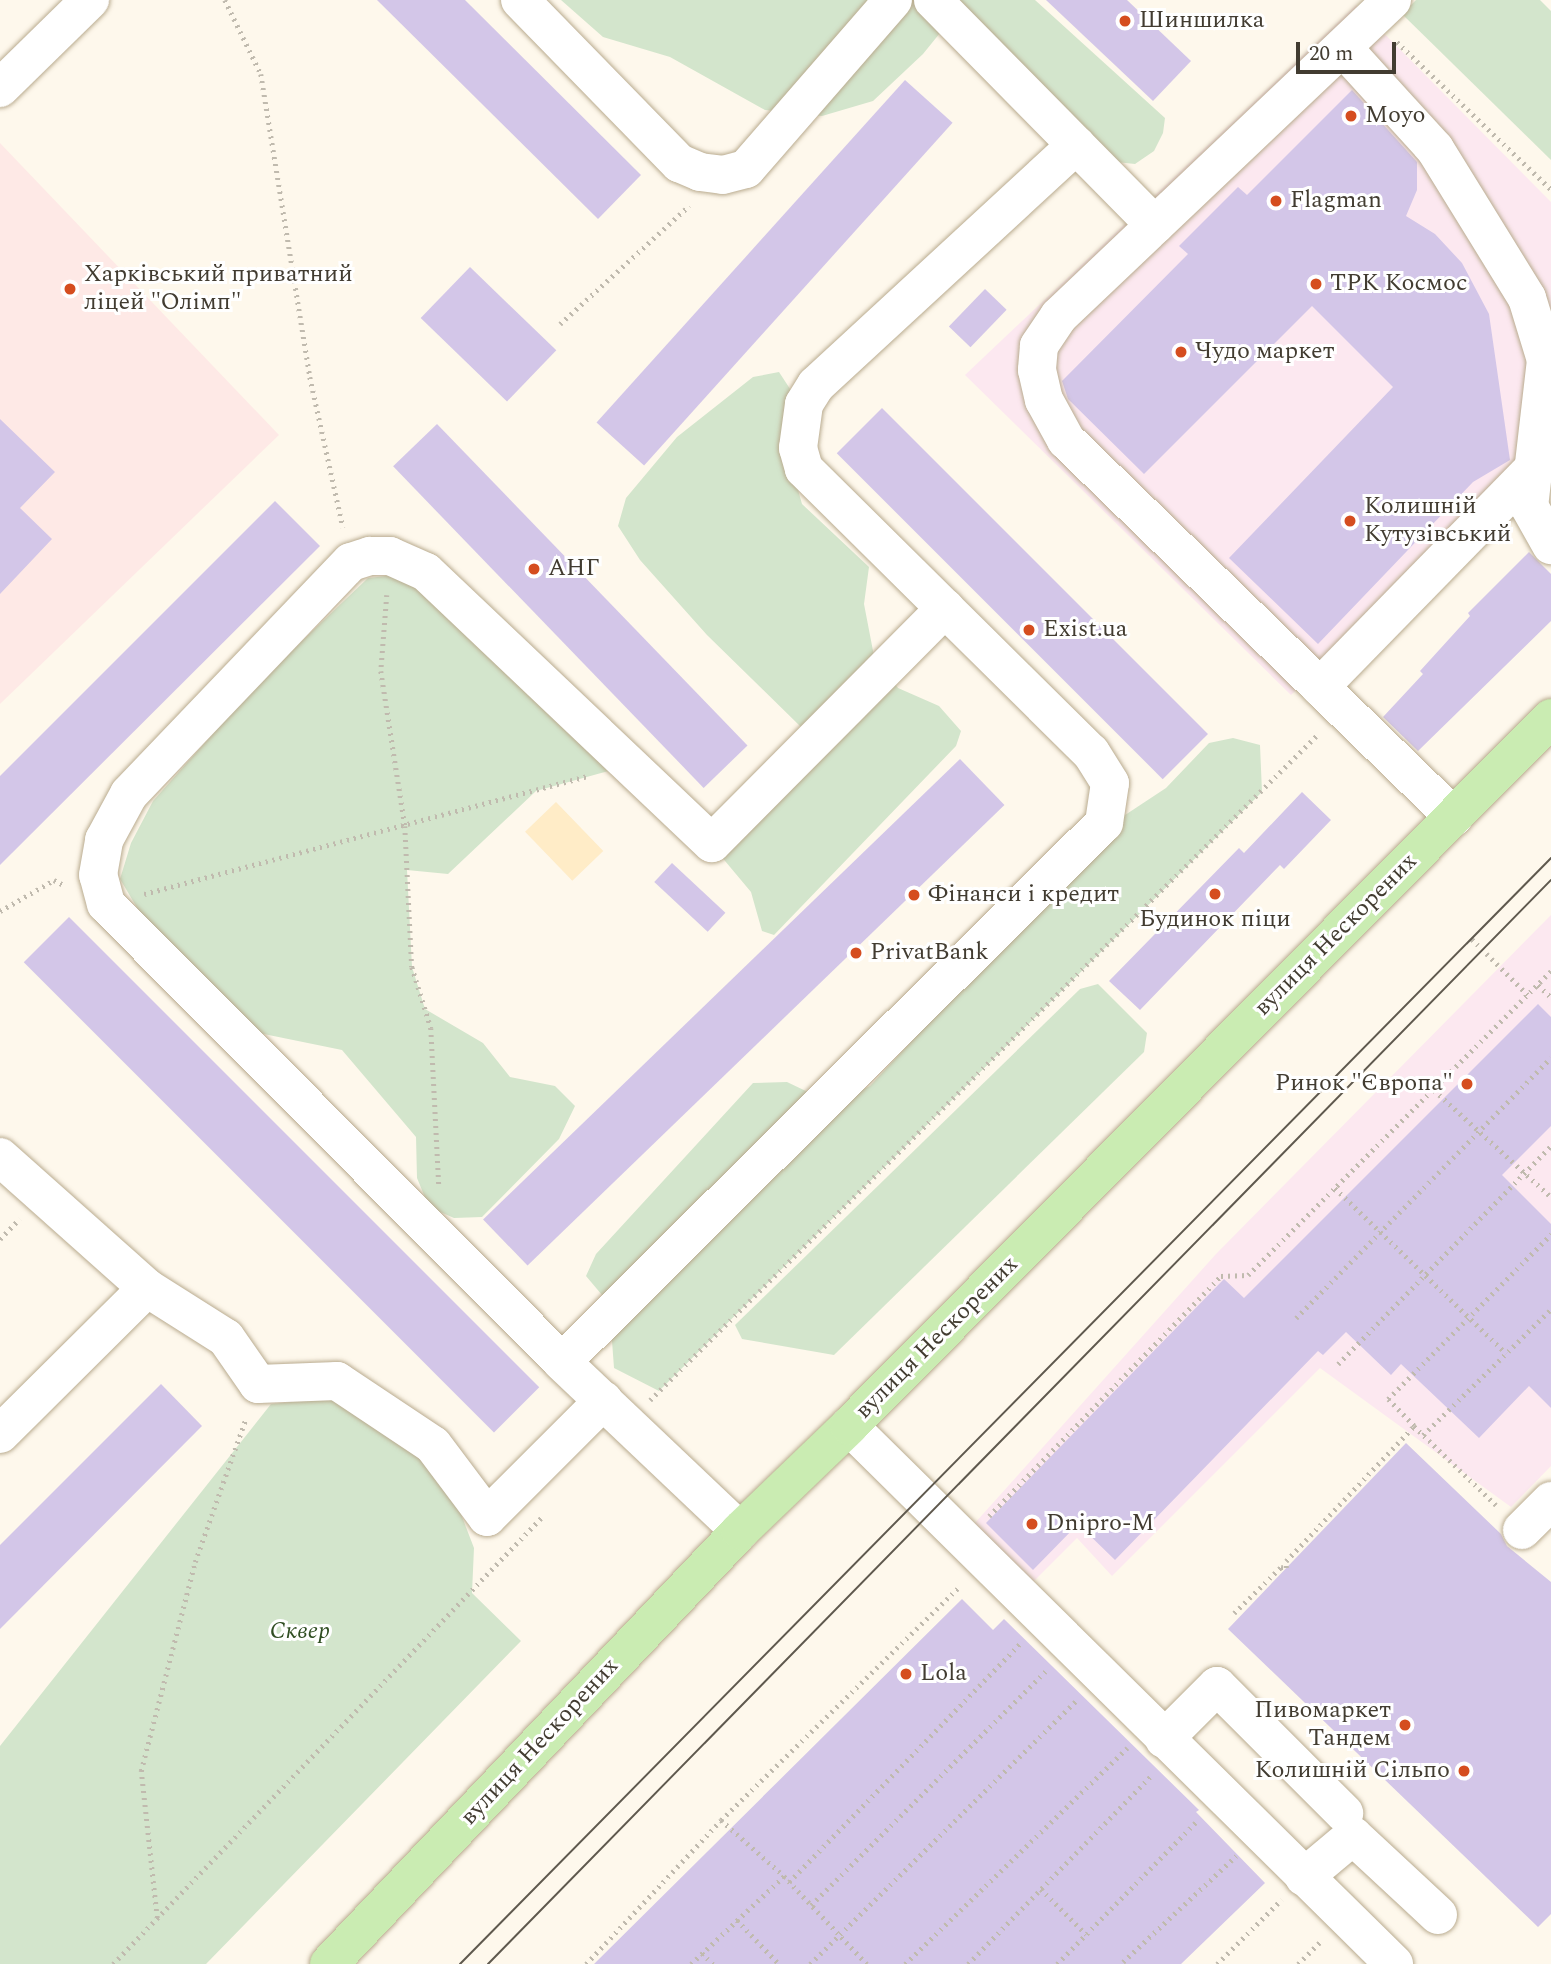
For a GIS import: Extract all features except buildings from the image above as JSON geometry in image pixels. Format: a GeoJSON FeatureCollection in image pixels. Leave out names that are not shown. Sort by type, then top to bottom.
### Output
{"type":"FeatureCollection","features":[{"type":"Feature","properties":{"kind":"main road","name":"вулиця Нескорених"},"geometry":{"type":"LineString","coordinates":[[329,1964],[740,1531],[849,1426],[1551,718]]}},
{"type":"Feature","properties":{"kind":"lane"},"geometry":{"type":"LineString","coordinates":[[0,88],[90,0]]}},
{"type":"Feature","properties":{"kind":"lane"},"geometry":{"type":"LineString","coordinates":[[520,0],[679,163],[700,172],[723,175],[746,169],[893,0]]}},
{"type":"Feature","properties":{"kind":"lane"},"geometry":{"type":"LineString","coordinates":[[933,0],[1155,225]]}},
{"type":"Feature","properties":{"kind":"lane"},"geometry":{"type":"LineString","coordinates":[[1382,10],[1345,49],[1059,316],[1039,346],[1037,370],[1044,400],[1066,440],[1454,817]]}},
{"type":"Feature","properties":{"kind":"lane"},"geometry":{"type":"LineString","coordinates":[[1345,49],[1435,149],[1527,298],[1541,331],[1546,360],[1529,506],[1551,545]]}},
{"type":"Feature","properties":{"kind":"lane"},"geometry":{"type":"LineString","coordinates":[[562,1362],[1104,822],[1110,783],[1091,754],[804,469],[798,448],[801,415],[816,385],[1076,145]]}},
{"type":"Feature","properties":{"kind":"lane"},"geometry":{"type":"LineString","coordinates":[[1330,696],[1534,468]]}},
{"type":"Feature","properties":{"kind":"lane"},"geometry":{"type":"LineString","coordinates":[[740,1531],[617,1410],[562,1362],[441,1237],[106,904],[98,876],[104,840],[129,794],[351,562],[390,556],[426,572],[712,843],[945,608]]}},
{"type":"Feature","properties":{"kind":"lane"},"geometry":{"type":"LineString","coordinates":[[0,1157],[147,1289],[226,1338],[258,1384],[337,1381],[433,1445],[487,1517],[617,1410]]}},
{"type":"Feature","properties":{"kind":"lane"},"geometry":{"type":"LineString","coordinates":[[0,1434],[147,1289]]}},
{"type":"Feature","properties":{"kind":"lane"},"geometry":{"type":"LineString","coordinates":[[849,1426],[950,1530],[1394,1964]]}},
{"type":"Feature","properties":{"kind":"lane"},"geometry":{"type":"LineString","coordinates":[[1522,1530],[1551,1501]]}},
{"type":"Feature","properties":{"kind":"lane"},"geometry":{"type":"LineString","coordinates":[[1163,1739],[1217,1686],[1343,1813]]}},
{"type":"Feature","properties":{"kind":"lane"},"geometry":{"type":"LineString","coordinates":[[1304,1877],[1353,1836],[1438,1915]]}},
{"type":"Feature","properties":{"kind":"path"},"geometry":{"type":"LineString","coordinates":[[225,0],[261,75],[310,377],[351,562]]}},
{"type":"Feature","properties":{"kind":"path"},"geometry":{"type":"LineString","coordinates":[[1382,10],[1551,188]]}},
{"type":"Feature","properties":{"kind":"path"},"geometry":{"type":"LineString","coordinates":[[560,324],[723,175]]}},
{"type":"Feature","properties":{"kind":"path"},"geometry":{"type":"LineString","coordinates":[[390,556],[381,671],[405,826],[412,967],[431,1028],[441,1237]]}},
{"type":"Feature","properties":{"kind":"path"},"geometry":{"type":"LineString","coordinates":[[617,1410],[1313,740],[1330,696]]}},
{"type":"Feature","properties":{"kind":"path"},"geometry":{"type":"LineString","coordinates":[[0,911],[54,880],[106,904],[630,765]]}},
{"type":"Feature","properties":{"kind":"path"},"geometry":{"type":"LineString","coordinates":[[1472,939],[1528,995]]}},
{"type":"Feature","properties":{"kind":"path"},"geometry":{"type":"LineString","coordinates":[[586,1964],[722,1820],[959,1588],[950,1530],[980,1525],[1221,1276],[1248,1275],[1551,971]]}},
{"type":"Feature","properties":{"kind":"path"},"geometry":{"type":"LineString","coordinates":[[1538,985],[1551,997]]}},
{"type":"Feature","properties":{"kind":"path"},"geometry":{"type":"LineString","coordinates":[[1296,1318],[1551,1058]]}},
{"type":"Feature","properties":{"kind":"path"},"geometry":{"type":"LineString","coordinates":[[1434,1090],[1551,1197]]}},
{"type":"Feature","properties":{"kind":"path"},"geometry":{"type":"LineString","coordinates":[[1338,1364],[1551,1146]]}},
{"type":"Feature","properties":{"kind":"path"},"geometry":{"type":"LineString","coordinates":[[1335,1188],[1506,1353]]}},
{"type":"Feature","properties":{"kind":"path"},"geometry":{"type":"LineString","coordinates":[[1522,1530],[1388,1399],[1551,1234]]}},
{"type":"Feature","properties":{"kind":"path"},"geometry":{"type":"LineString","coordinates":[[1423,1435],[1551,1308]]}},
{"type":"Feature","properties":{"kind":"path"},"geometry":{"type":"LineString","coordinates":[[157,1919],[141,1770],[195,1562],[258,1384]]}},
{"type":"Feature","properties":{"kind":"path"},"geometry":{"type":"LineString","coordinates":[[1234,1613],[1281,1567],[1286,1568],[1286,1561],[1413,1426]]}},
{"type":"Feature","properties":{"kind":"path"},"geometry":{"type":"LineString","coordinates":[[113,1964],[550,1508]]}},
{"type":"Feature","properties":{"kind":"path"},"geometry":{"type":"LineString","coordinates":[[789,1882],[1056,1634]]}},
{"type":"Feature","properties":{"kind":"path"},"geometry":{"type":"LineString","coordinates":[[811,1905],[1056,1634]]}},
{"type":"Feature","properties":{"kind":"path"},"geometry":{"type":"LineString","coordinates":[[810,1964],[1100,1677]]}},
{"type":"Feature","properties":{"kind":"path"},"geometry":{"type":"LineString","coordinates":[[968,1964],[1041,1889],[1163,1739]]}},
{"type":"Feature","properties":{"kind":"path"},"geometry":{"type":"LineString","coordinates":[[905,1964],[1163,1739]]}},
{"type":"Feature","properties":{"kind":"path"},"geometry":{"type":"LineString","coordinates":[[1056,1964],[1220,1796]]}},
{"type":"Feature","properties":{"kind":"path"},"geometry":{"type":"LineString","coordinates":[[722,1820],[784,1876],[867,1964]]}},
{"type":"Feature","properties":{"kind":"path"},"geometry":{"type":"LineString","coordinates":[[1123,1962],[1260,1833]]}},
{"type":"Feature","properties":{"kind":"path"},"geometry":{"type":"LineString","coordinates":[[691,1964],[784,1876]]}},
{"type":"Feature","properties":{"kind":"path"},"geometry":{"type":"LineString","coordinates":[[1217,1964],[1304,1877]]}},
{"type":"Feature","properties":{"kind":"path"},"geometry":{"type":"LineString","coordinates":[[1041,1889],[1086,1934]]}},
{"type":"Feature","properties":{"kind":"path"},"geometry":{"type":"LineString","coordinates":[[737,1920],[779,1964]]}},
{"type":"Feature","properties":{"kind":"path"},"geometry":{"type":"LineString","coordinates":[[702,1953],[713,1964]]}},
{"type":"Feature","properties":{"kind":"shaded area"},"geometry":{"type":"Polygon","coordinates":[[[1356,5],[1551,202],[1551,440],[1291,695],[965,375],[1356,5]]]}},
{"type":"Feature","properties":{"kind":"shaded area","name":"Харківський приватний ліцей \"Олімп\""},"geometry":{"type":"Polygon","coordinates":[[[0,143],[279,435],[0,704],[0,143]]]}},
{"type":"Feature","properties":{"kind":"shaded area"},"geometry":{"type":"Polygon","coordinates":[[[556,802],[603,851],[572,881],[525,832],[556,802]]]}},
{"type":"Feature","properties":{"kind":"shaded area","name":"Ринок \"Європа\""},"geometry":{"type":"Polygon","coordinates":[[[1551,915],[1551,1466],[1511,1507],[1320,1368],[1112,1576],[1077,1538],[1032,1583],[974,1524],[1216,1254],[1551,915]]]}},
{"type":"Feature","properties":{"kind":"green space"},"geometry":{"type":"Polygon","coordinates":[[[561,0],[1035,0],[1165,118],[1163,133],[1154,151],[1135,164],[1116,162],[957,12],[923,54],[873,101],[822,116],[765,110],[670,57],[603,37],[561,0]]]}},
{"type":"Feature","properties":{"kind":"green space"},"geometry":{"type":"Polygon","coordinates":[[[1416,0],[1540,0],[1551,11],[1551,160],[1402,14],[1416,0]]]}},
{"type":"Feature","properties":{"kind":"green space"},"geometry":{"type":"Polygon","coordinates":[[[779,372],[794,395],[784,441],[802,504],[869,567],[864,604],[874,656],[898,688],[939,706],[961,731],[956,746],[774,935],[762,931],[751,892],[720,855],[802,728],[707,635],[640,560],[618,526],[626,498],[677,437],[753,377],[779,372]]]}},
{"type":"Feature","properties":{"kind":"green space"},"geometry":{"type":"Polygon","coordinates":[[[404,574],[612,770],[536,791],[448,874],[407,870],[412,967],[425,1009],[483,1043],[510,1077],[555,1086],[575,1106],[559,1139],[482,1217],[454,1218],[429,1207],[417,1178],[416,1137],[342,1050],[254,1032],[142,916],[120,879],[131,843],[153,801],[260,681],[368,578],[404,574]]]}},
{"type":"Feature","properties":{"kind":"green space"},"geometry":{"type":"Polygon","coordinates":[[[1233,738],[1260,745],[1262,792],[659,1391],[614,1368],[610,1314],[602,1295],[586,1276],[596,1254],[753,1083],[787,1082],[833,1104],[870,1086],[1116,821],[1166,788],[1209,743],[1233,738]]]}},
{"type":"Feature","properties":{"kind":"green space"},"geometry":{"type":"Polygon","coordinates":[[[1098,984],[1147,1033],[1144,1052],[834,1355],[742,1339],[735,1325],[1080,989],[1098,984]]]}},
{"type":"Feature","properties":{"kind":"green space","name":"Сквер"},"geometry":{"type":"Polygon","coordinates":[[[340,1397],[420,1453],[454,1496],[474,1548],[472,1593],[521,1641],[206,1964],[0,1964],[0,1746],[271,1404],[340,1397]]]}},
{"type":"Feature","properties":{"kind":"tram line"},"geometry":{"type":"LineString","coordinates":[[460,1964],[1551,858]]}},
{"type":"Feature","properties":{"kind":"tram line"},"geometry":{"type":"LineString","coordinates":[[488,1964],[1551,880]]}},
{"type":"Feature","properties":{"kind":"place","name":"Шиншилка"},"geometry":{"type":"Point","coordinates":[1125,21]}},
{"type":"Feature","properties":{"kind":"place","name":"Moyo"},"geometry":{"type":"Point","coordinates":[1351,116]}},
{"type":"Feature","properties":{"kind":"place","name":"Flagman"},"geometry":{"type":"Point","coordinates":[1276,201]}},
{"type":"Feature","properties":{"kind":"place","name":"ТРК Космос"},"geometry":{"type":"Point","coordinates":[1316,284]}},
{"type":"Feature","properties":{"kind":"place","name":"Харківський приватний ліцей \"Олімп\""},"geometry":{"type":"Point","coordinates":[70,289]}},
{"type":"Feature","properties":{"kind":"place","name":"Чудо маркет"},"geometry":{"type":"Point","coordinates":[1181,352]}},
{"type":"Feature","properties":{"kind":"place","name":"Колишній Кутузівський"},"geometry":{"type":"Point","coordinates":[1350,521]}},
{"type":"Feature","properties":{"kind":"place","name":"АНГ"},"geometry":{"type":"Point","coordinates":[534,569]}},
{"type":"Feature","properties":{"kind":"place","name":"Exist.ua"},"geometry":{"type":"Point","coordinates":[1029,630]}},
{"type":"Feature","properties":{"kind":"place","name":"Будинок піци"},"geometry":{"type":"Point","coordinates":[1215,894]}},
{"type":"Feature","properties":{"kind":"place","name":"Фінанси і кредит"},"geometry":{"type":"Point","coordinates":[914,895]}},
{"type":"Feature","properties":{"kind":"place","name":"PrivatBank"},"geometry":{"type":"Point","coordinates":[856,953]}},
{"type":"Feature","properties":{"kind":"place","name":"Ринок \"Європа\""},"geometry":{"type":"Point","coordinates":[1467,1084]}},
{"type":"Feature","properties":{"kind":"place","name":"Dnipro-M"},"geometry":{"type":"Point","coordinates":[1032,1524]}},
{"type":"Feature","properties":{"kind":"place","name":"Lola"},"geometry":{"type":"Point","coordinates":[906,1674]}},
{"type":"Feature","properties":{"kind":"place","name":"Пивомаркет Тандем"},"geometry":{"type":"Point","coordinates":[1405,1725]}},
{"type":"Feature","properties":{"kind":"place","name":"Колишній Сільпо"},"geometry":{"type":"Point","coordinates":[1464,1771]}}]}
